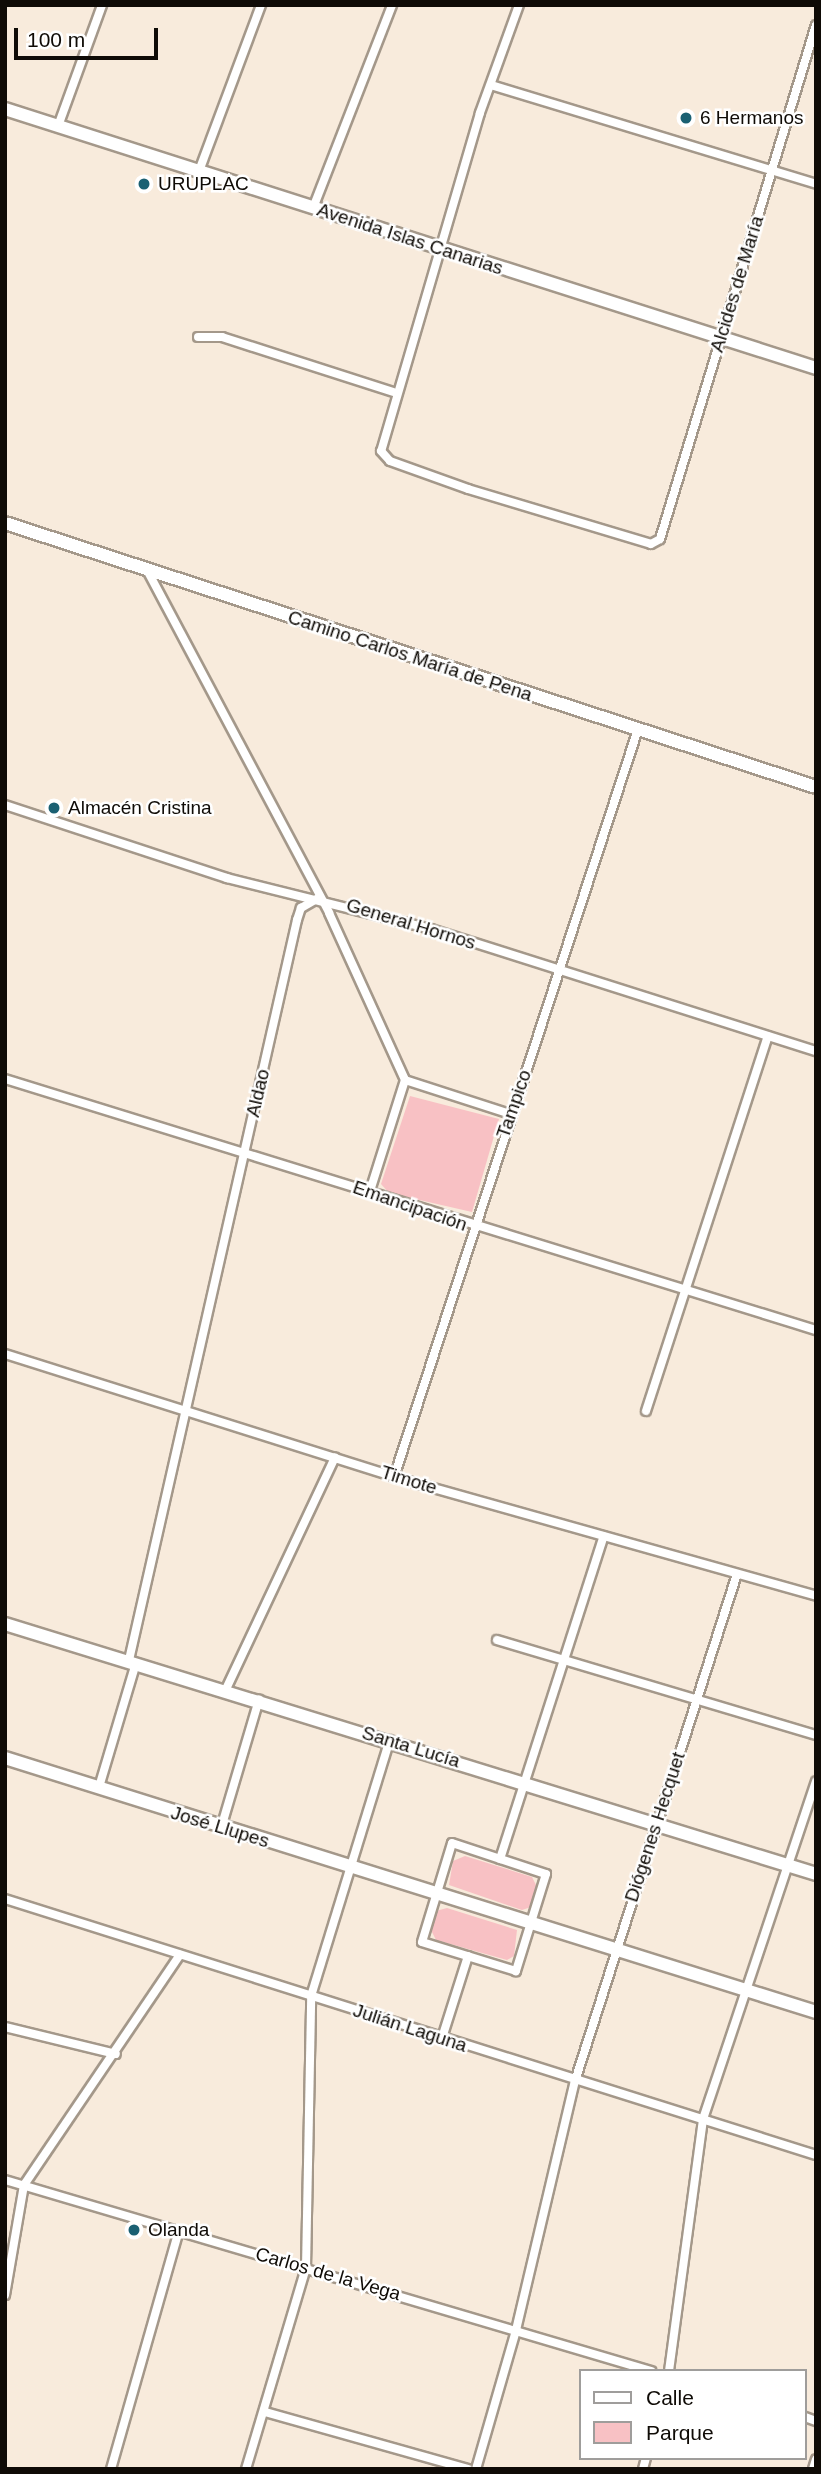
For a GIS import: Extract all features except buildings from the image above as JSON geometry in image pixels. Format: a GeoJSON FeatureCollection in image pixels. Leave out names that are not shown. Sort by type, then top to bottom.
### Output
{"type":"FeatureCollection","features":[{"type":"Feature","properties":{"kind":"street"},"geometry":{"type":"LineString","coordinates":[[58,126],[102,5]]}},
{"type":"Feature","properties":{"kind":"street"},"geometry":{"type":"LineString","coordinates":[[199,171],[261,5]]}},
{"type":"Feature","properties":{"kind":"street"},"geometry":{"type":"LineString","coordinates":[[313,208],[392,5]]}},
{"type":"Feature","properties":{"kind":"street"},"geometry":{"type":"LineString","coordinates":[[198,337],[222,337],[393,392],[443,249],[491,85],[519,5]]}},
{"type":"Feature","properties":{"kind":"street","name":"Alcides de María"},"geometry":{"type":"LineString","coordinates":[[393,392],[380,444],[390,461],[548,514],[657,542],[816,25]]}},
{"type":"Feature","properties":{"kind":"street"},"geometry":{"type":"LineString","coordinates":[[491,85],[816,184]]}},
{"type":"Feature","properties":{"kind":"street","name":"Avenida Islas Canarias"},"geometry":{"type":"LineString","coordinates":[[5,108],[816,368]]}},
{"type":"Feature","properties":{"kind":"street","name":"Camino Carlos María de Pena"},"geometry":{"type":"LineString","coordinates":[[5,523],[637,732],[816,787]]}},
{"type":"Feature","properties":{"kind":"street"},"geometry":{"type":"LineString","coordinates":[[148,570],[320,897],[405,1080],[370,1191]]}},
{"type":"Feature","properties":{"kind":"street","name":"Tampico"},"geometry":{"type":"LineString","coordinates":[[394,1476],[510,1114],[637,732]]}},
{"type":"Feature","properties":{"kind":"street","name":"General Hornos"},"geometry":{"type":"LineString","coordinates":[[5,805],[227,878],[320,897],[816,1051]]}},
{"type":"Feature","properties":{"kind":"street","name":"Aldao"},"geometry":{"type":"LineString","coordinates":[[99,1787],[132,1661],[186,1407],[297,920],[301,908],[320,897]]}},
{"type":"Feature","properties":{"kind":"street"},"geometry":{"type":"LineString","coordinates":[[646,1411],[768,1036]]}},
{"type":"Feature","properties":{"kind":"street","name":"Emancipación"},"geometry":{"type":"LineString","coordinates":[[5,1079],[370,1191],[474,1228],[816,1330]]}},
{"type":"Feature","properties":{"kind":"street"},"geometry":{"type":"LineString","coordinates":[[405,1080],[510,1114]]}},
{"type":"Feature","properties":{"kind":"street","name":"Timote"},"geometry":{"type":"LineString","coordinates":[[5,1354],[186,1407],[394,1476],[816,1596]]}},
{"type":"Feature","properties":{"kind":"street"},"geometry":{"type":"LineString","coordinates":[[226,1689],[335,1457]]}},
{"type":"Feature","properties":{"kind":"street"},"geometry":{"type":"LineString","coordinates":[[500,1859],[567,1659],[604,1536]]}},
{"type":"Feature","properties":{"kind":"street","name":"Diógenes Hecquet"},"geometry":{"type":"LineString","coordinates":[[475,2469],[516,2330],[575,2081],[737,1574]]}},
{"type":"Feature","properties":{"kind":"street","name":"Santa Lucía"},"geometry":{"type":"LineString","coordinates":[[5,1623],[226,1689],[816,1874]]}},
{"type":"Feature","properties":{"kind":"street"},"geometry":{"type":"LineString","coordinates":[[497,1640],[816,1735]]}},
{"type":"Feature","properties":{"kind":"street"},"geometry":{"type":"LineString","coordinates":[[221,1828],[260,1700]]}},
{"type":"Feature","properties":{"kind":"street"},"geometry":{"type":"LineString","coordinates":[[246,2469],[306,2268],[311,1996],[390,1740]]}},
{"type":"Feature","properties":{"kind":"street","name":"José Llupes"},"geometry":{"type":"LineString","coordinates":[[5,1758],[221,1828],[351,1866],[816,2012]]}},
{"type":"Feature","properties":{"kind":"street"},"geometry":{"type":"LineString","coordinates":[[670,2369],[703,2119],[743,1990],[789,1866],[816,1781]]}},
{"type":"Feature","properties":{"kind":"street"},"geometry":{"type":"LineString","coordinates":[[452,1843],[546,1874],[516,1971],[422,1942],[436,1893],[452,1843]]}},
{"type":"Feature","properties":{"kind":"street","name":"Julián Laguna"},"geometry":{"type":"LineString","coordinates":[[5,1899],[816,2155]]}},
{"type":"Feature","properties":{"kind":"street"},"geometry":{"type":"LineString","coordinates":[[5,2295],[24,2185],[116,2054],[180,1955]]}},
{"type":"Feature","properties":{"kind":"street"},"geometry":{"type":"LineString","coordinates":[[442,2038],[468,1956]]}},
{"type":"Feature","properties":{"kind":"street"},"geometry":{"type":"LineString","coordinates":[[5,2027],[116,2054]]}},
{"type":"Feature","properties":{"kind":"street","name":"Carlos de la Vega"},"geometry":{"type":"LineString","coordinates":[[5,2179],[643,2369]]}},
{"type":"Feature","properties":{"kind":"street"},"geometry":{"type":"LineString","coordinates":[[111,2469],[179,2231]]}},
{"type":"Feature","properties":{"kind":"street"},"geometry":{"type":"LineString","coordinates":[[265,2412],[468,2469]]}},
{"type":"Feature","properties":{"kind":"street"},"geometry":{"type":"LineString","coordinates":[[813,2469],[816,2459]]}},
{"type":"Feature","properties":{"kind":"green space"},"geometry":{"type":"Polygon","coordinates":[[[410,1096],[499,1119],[472,1212],[389,1193],[381,1184],[410,1096]]]}},
{"type":"Feature","properties":{"kind":"green space"},"geometry":{"type":"Polygon","coordinates":[[[465,1856],[532,1877],[537,1887],[531,1907],[522,1910],[449,1885],[453,1861],[465,1856]]]}},
{"type":"Feature","properties":{"kind":"green space"},"geometry":{"type":"Polygon","coordinates":[[[447,1908],[517,1930],[514,1956],[507,1960],[436,1940],[430,1928],[436,1911],[447,1908]]]}},
{"type":"Feature","properties":{"kind":"place","name":"6 Hermanos"},"geometry":{"type":"Point","coordinates":[686,118]}},
{"type":"Feature","properties":{"kind":"place","name":"URUPLAC"},"geometry":{"type":"Point","coordinates":[144,184]}},
{"type":"Feature","properties":{"kind":"place","name":"Almacén Cristina"},"geometry":{"type":"Point","coordinates":[54,808]}},
{"type":"Feature","properties":{"kind":"place","name":"Olanda"},"geometry":{"type":"Point","coordinates":[134,2230]}}]}
